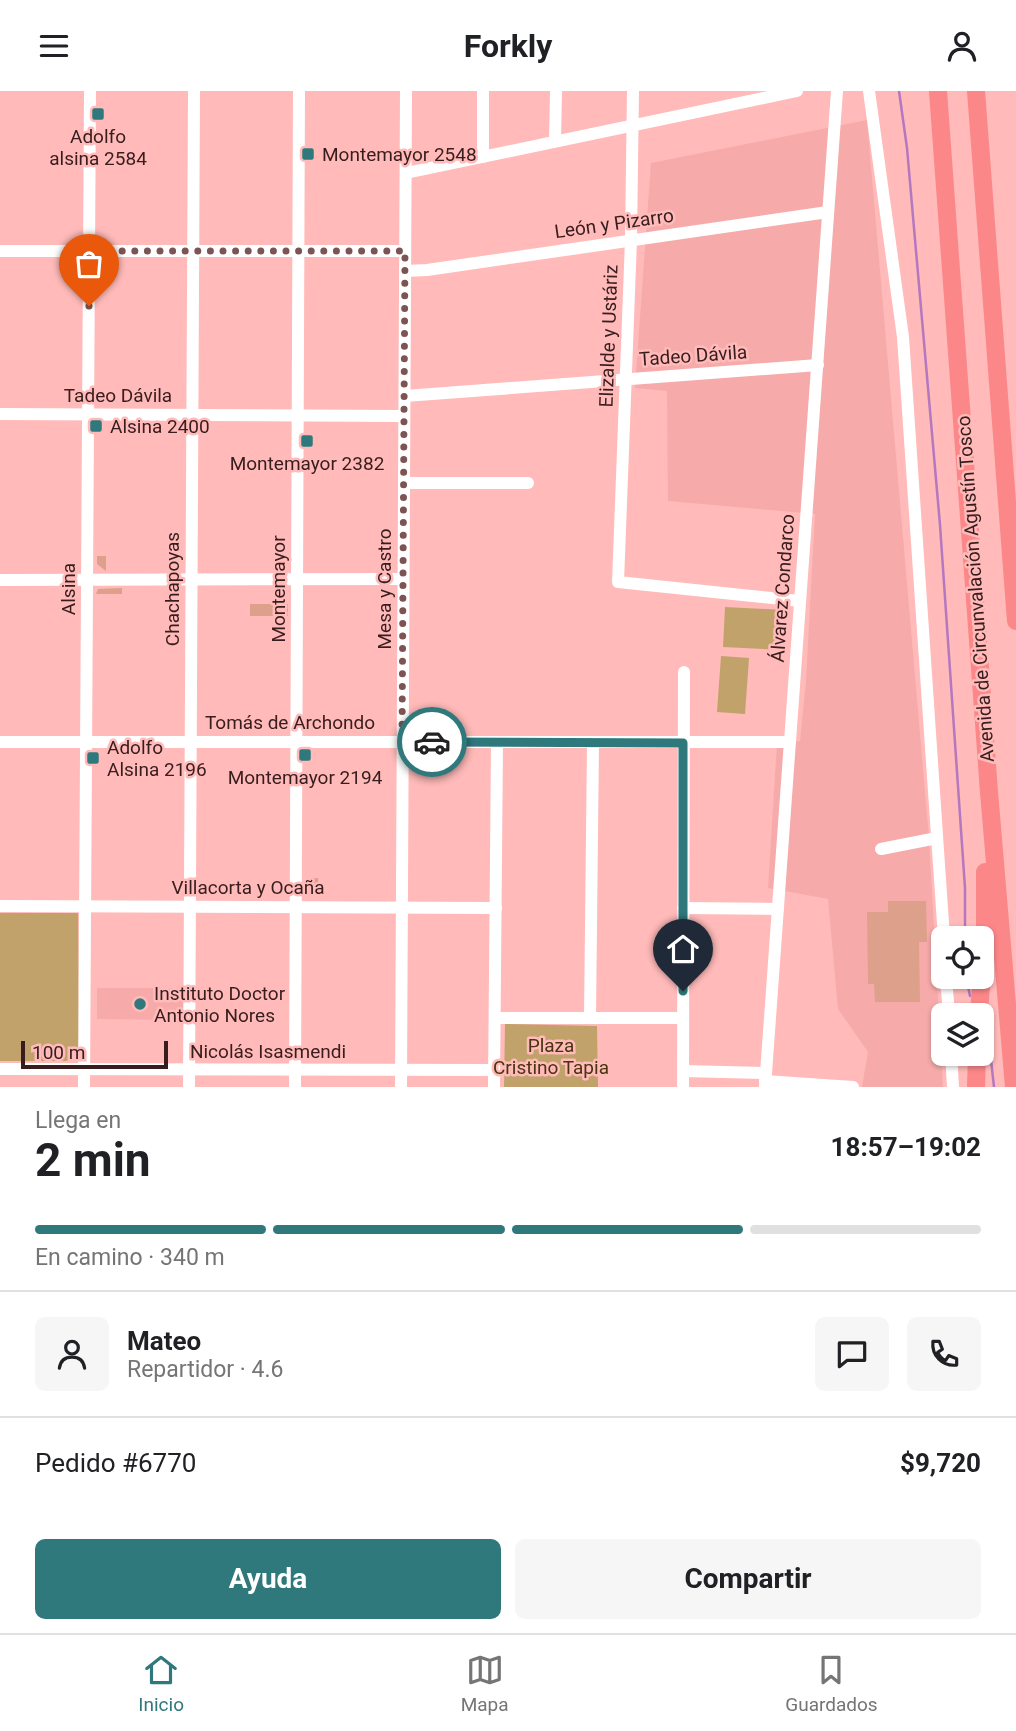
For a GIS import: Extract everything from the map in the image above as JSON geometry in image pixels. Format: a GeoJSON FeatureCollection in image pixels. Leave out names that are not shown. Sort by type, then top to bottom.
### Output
{"type":"FeatureCollection","features":[{"type":"Feature","properties":{"kind":"highway"},"geometry":{"type":"LineString","coordinates":[[925,91],[939,230],[954,304]]}},
{"type":"Feature","properties":{"kind":"highway","name":"Avenida de Circunvalación Agustín Tosco"},"geometry":{"type":"LineString","coordinates":[[938,91],[989,792],[1014,1087]]}},
{"type":"Feature","properties":{"kind":"highway","name":"Avenida de Circunvalación Agustín Tosco"},"geometry":{"type":"LineString","coordinates":[[976,91],[1016,621]]}},
{"type":"Feature","properties":{"kind":"highway"},"geometry":{"type":"LineString","coordinates":[[982,159],[989,110],[988,91]]}},
{"type":"Feature","properties":{"kind":"highway"},"geometry":{"type":"LineString","coordinates":[[980,1003],[985,924],[983,843],[989,792]]}},
{"type":"Feature","properties":{"kind":"highway"},"geometry":{"type":"LineString","coordinates":[[975,1087],[976,1066]]}},
{"type":"Feature","properties":{"kind":"street","name":"Alsina"},"geometry":{"type":"LineString","coordinates":[[84,1087],[90,91]]}},
{"type":"Feature","properties":{"kind":"street","name":"Chachapoyas"},"geometry":{"type":"LineString","coordinates":[[189,1087],[194,91]]}},
{"type":"Feature","properties":{"kind":"street","name":"Montemayor"},"geometry":{"type":"LineString","coordinates":[[295,1087],[299,91]]}},
{"type":"Feature","properties":{"kind":"street","name":"Mesa y Castro"},"geometry":{"type":"LineString","coordinates":[[401,1087],[406,91]]}},
{"type":"Feature","properties":{"kind":"street"},"geometry":{"type":"LineString","coordinates":[[483,156],[484,91]]}},
{"type":"Feature","properties":{"kind":"street"},"geometry":{"type":"LineString","coordinates":[[555,141],[556,91]]}},
{"type":"Feature","properties":{"kind":"street","name":"Elizalde y Ustáriz"},"geometry":{"type":"LineString","coordinates":[[633,91],[632,240],[618,582],[800,601]]}},
{"type":"Feature","properties":{"kind":"street"},"geometry":{"type":"LineString","coordinates":[[406,173],[633,126],[734,98],[797,91]]}},
{"type":"Feature","properties":{"kind":"street","name":"Álvarez Condarco"},"geometry":{"type":"LineString","coordinates":[[765,1081],[837,91]]}},
{"type":"Feature","properties":{"kind":"street"},"geometry":{"type":"LineString","coordinates":[[869,91],[903,337],[943,926]]}},
{"type":"Feature","properties":{"kind":"street","name":"León y Pizarro"},"geometry":{"type":"LineString","coordinates":[[405,271],[828,212]]}},
{"type":"Feature","properties":{"kind":"street"},"geometry":{"type":"LineString","coordinates":[[0,251],[405,251]]}},
{"type":"Feature","properties":{"kind":"street","name":"Tadeo Dávila"},"geometry":{"type":"LineString","coordinates":[[405,396],[818,365]]}},
{"type":"Feature","properties":{"kind":"street","name":"Tadeo Dávila"},"geometry":{"type":"LineString","coordinates":[[0,414],[404,416]]}},
{"type":"Feature","properties":{"kind":"street"},"geometry":{"type":"LineString","coordinates":[[404,483],[528,482]]}},
{"type":"Feature","properties":{"kind":"street"},"geometry":{"type":"LineString","coordinates":[[0,580],[403,579]]}},
{"type":"Feature","properties":{"kind":"street"},"geometry":{"type":"LineString","coordinates":[[683,1087],[684,672]]}},
{"type":"Feature","properties":{"kind":"street","name":"Tomás de Archondo"},"geometry":{"type":"LineString","coordinates":[[0,742],[790,743]]}},
{"type":"Feature","properties":{"kind":"street"},"geometry":{"type":"LineString","coordinates":[[494,1087],[497,742]]}},
{"type":"Feature","properties":{"kind":"street"},"geometry":{"type":"LineString","coordinates":[[590,1018],[593,743]]}},
{"type":"Feature","properties":{"kind":"street"},"geometry":{"type":"LineString","coordinates":[[881,849],[937,838]]}},
{"type":"Feature","properties":{"kind":"street","name":"Villacorta y Ocaña"},"geometry":{"type":"LineString","coordinates":[[0,906],[496,908]]}},
{"type":"Feature","properties":{"kind":"street"},"geometry":{"type":"LineString","coordinates":[[683,908],[778,909]]}},
{"type":"Feature","properties":{"kind":"street"},"geometry":{"type":"LineString","coordinates":[[495,1018],[683,1018]]}},
{"type":"Feature","properties":{"kind":"street"},"geometry":{"type":"LineString","coordinates":[[952,1066],[953,1087]]}},
{"type":"Feature","properties":{"kind":"street","name":"Nicolás Isasmendi"},"geometry":{"type":"LineString","coordinates":[[0,1069],[495,1070]]}},
{"type":"Feature","properties":{"kind":"street"},"geometry":{"type":"LineString","coordinates":[[683,1071],[765,1081],[852,1087]]}},
{"type":"Feature","properties":{"kind":"shaded area"},"geometry":{"type":"Polygon","coordinates":[[[867,120],[929,838],[934,926],[931,926],[931,989],[937,989],[938,1003],[931,1003],[931,1066],[942,1066],[943,1087],[862,1087],[868,1052],[838,1009],[828,899],[768,888],[777,744],[800,741],[815,514],[668,501],[667,391],[635,388],[651,163],[867,120]]]}},
{"type":"Feature","properties":{"kind":"shaded area","name":"Instituto Doctor Antonio Nores"},"geometry":{"type":"Polygon","coordinates":[[[97,988],[183,988],[183,1020],[97,1019],[97,988]]]}},
{"type":"Feature","properties":{"kind":"green space"},"geometry":{"type":"Polygon","coordinates":[[[725,607],[786,610],[784,650],[723,647],[725,607]]]}},
{"type":"Feature","properties":{"kind":"green space"},"geometry":{"type":"Polygon","coordinates":[[[721,656],[749,658],[745,714],[717,712],[721,656]]]}},
{"type":"Feature","properties":{"kind":"green space"},"geometry":{"type":"Polygon","coordinates":[[[0,913],[78,913],[79,1061],[0,1061],[0,913]]]}},
{"type":"Feature","properties":{"kind":"green space","name":"Plaza Cristino Tapia"},"geometry":{"type":"Polygon","coordinates":[[[505,1024],[597,1026],[598,1087],[504,1087],[505,1024]]]}},
{"type":"Feature","properties":{"kind":"building"},"geometry":{"type":"Polygon","coordinates":[[[97,556],[106,556],[106,571],[97,564],[97,556]]]}},
{"type":"Feature","properties":{"kind":"building"},"geometry":{"type":"Polygon","coordinates":[[[122,588],[122,594],[96,594],[98,589],[122,588]]]}},
{"type":"Feature","properties":{"kind":"building"},"geometry":{"type":"Polygon","coordinates":[[[250,604],[288,604],[288,616],[250,616],[250,604]]]}},
{"type":"Feature","properties":{"kind":"building"},"geometry":{"type":"Polygon","coordinates":[[[306,878],[318,878],[319,888],[306,888],[306,878]]]}},
{"type":"Feature","properties":{"kind":"building"},"geometry":{"type":"Polygon","coordinates":[[[888,901],[926,901],[927,942],[919,942],[920,1002],[875,1002],[874,984],[868,984],[867,912],[888,912],[888,901]]]}},
{"type":"Feature","properties":{"kind":"waterway"},"geometry":{"type":"LineString","coordinates":[[899,91],[907,148],[940,525],[965,888],[965,926]]}},
{"type":"Feature","properties":{"kind":"waterway"},"geometry":{"type":"LineString","coordinates":[[969,989],[970,996]]}},
{"type":"Feature","properties":{"kind":"waterway"},"geometry":{"type":"LineString","coordinates":[[992,1066],[994,1087]]}},
{"type":"Feature","properties":{"kind":"way so far"},"geometry":{"type":"LineString","coordinates":[[89,306],[89,251],[405,251],[402,741],[432,742]]}},
{"type":"Feature","properties":{"kind":"place","name":"Adolfo alsina 2584"},"geometry":{"type":"Point","coordinates":[98,114]}},
{"type":"Feature","properties":{"kind":"place","name":"Montemayor 2548"},"geometry":{"type":"Point","coordinates":[308,154]}},
{"type":"Feature","properties":{"kind":"place","name":"Alsina 2400"},"geometry":{"type":"Point","coordinates":[96,426]}},
{"type":"Feature","properties":{"kind":"place","name":"Montemayor 2382"},"geometry":{"type":"Point","coordinates":[307,441]}},
{"type":"Feature","properties":{"kind":"place","name":"Montemayor 2194"},"geometry":{"type":"Point","coordinates":[305,755]}},
{"type":"Feature","properties":{"kind":"place","name":"Adolfo Alsina 2196"},"geometry":{"type":"Point","coordinates":[93,758]}},
{"type":"Feature","properties":{"kind":"place","name":"Instituto Doctor Antonio Nores"},"geometry":{"type":"Point","coordinates":[140,1004]}},
{"type":"Feature","properties":{"kind":"route"},"geometry":{"type":"LineString","coordinates":[[432,742],[683,743],[683,991]]}}]}
